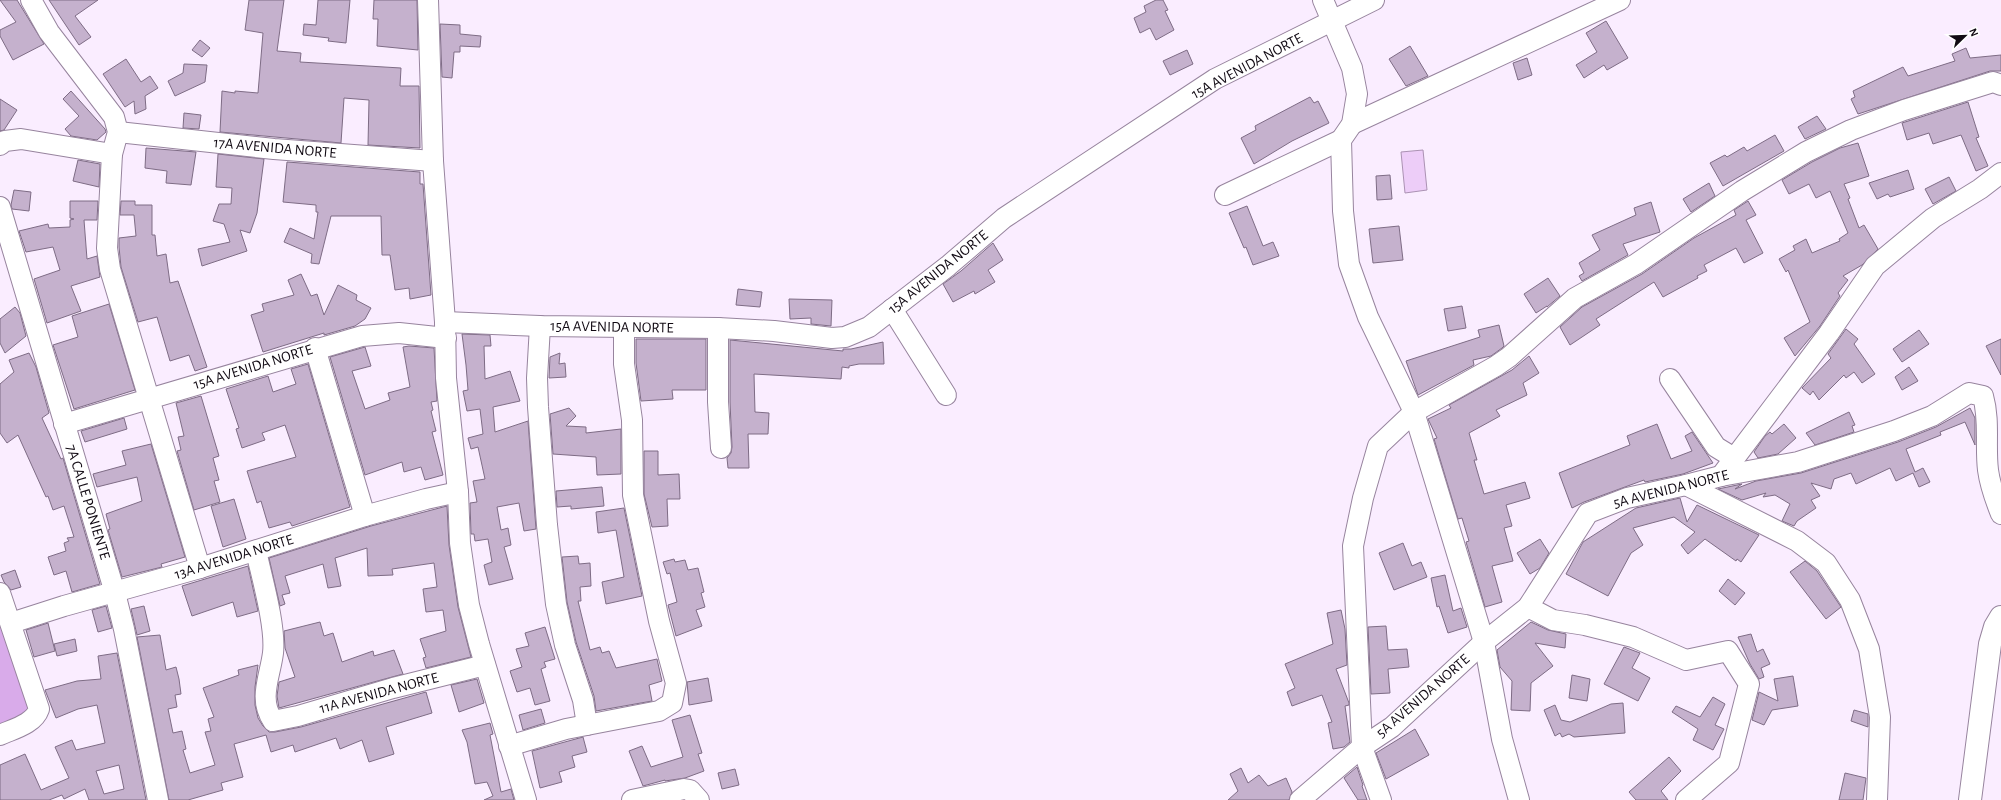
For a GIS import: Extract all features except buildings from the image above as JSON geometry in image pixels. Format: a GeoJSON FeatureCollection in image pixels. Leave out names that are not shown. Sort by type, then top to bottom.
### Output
{"type":"FeatureCollection","features":[{"type":"Feature","properties":{"kind":"main road"},"geometry":{"type":"LineString","coordinates":[[1970,800],[1990,644],[1995,627],[2001,617]]}},
{"type":"Feature","properties":{"kind":"street"},"geometry":{"type":"LineString","coordinates":[[31,0],[50,32],[114,116],[118,132],[112,154],[107,248],[110,269],[200,568]]}},
{"type":"Feature","properties":{"kind":"street"},"geometry":{"type":"LineString","coordinates":[[428,0],[433,161],[445,330],[446,378],[458,492],[460,544],[464,575],[485,665],[526,800]]}},
{"type":"Feature","properties":{"kind":"street"},"geometry":{"type":"LineString","coordinates":[[1322,0],[1333,20],[1352,68],[1356,94],[1346,132],[1343,211],[1349,264],[1368,317],[1414,412],[1484,642],[1502,739],[1520,800]]}},
{"type":"Feature","properties":{"kind":"street","name":"15A AVENIDA NORTE"},"geometry":{"type":"LineString","coordinates":[[64,424],[315,348],[362,336],[378,334],[540,326],[718,328],[774,331],[832,338],[845,337],[869,327],[948,266],[1004,218],[1215,79],[1374,0]]}},
{"type":"Feature","properties":{"kind":"street"},"geometry":{"type":"LineString","coordinates":[[1225,195],[1346,132],[1620,0]]}},
{"type":"Feature","properties":{"kind":"street"},"geometry":{"type":"LineString","coordinates":[[1381,800],[1362,747],[1353,546],[1363,498],[1378,446],[1414,412],[1496,366],[1575,298],[1636,264],[1742,191],[1806,152],[1851,130],[1904,110],[1993,82],[2001,85]]}},
{"type":"Feature","properties":{"kind":"street","name":"17A AVENIDA NORTE"},"geometry":{"type":"LineString","coordinates":[[118,132],[274,148],[433,161]]}},
{"type":"Feature","properties":{"kind":"street"},"geometry":{"type":"LineString","coordinates":[[0,145],[5,141],[21,139],[112,154]]}},
{"type":"Feature","properties":{"kind":"street"},"geometry":{"type":"LineString","coordinates":[[1721,476],[1829,333],[1876,266],[1933,218],[1980,189],[2001,173]]}},
{"type":"Feature","properties":{"kind":"street","name":"7A CALLE PONIENTE"},"geometry":{"type":"LineString","coordinates":[[0,207],[115,592],[126,637],[158,800]]}},
{"type":"Feature","properties":{"kind":"street"},"geometry":{"type":"LineString","coordinates":[[892,309],[946,395]]}},
{"type":"Feature","properties":{"kind":"street"},"geometry":{"type":"LineString","coordinates":[[540,326],[537,378],[538,407],[556,604],[565,645],[583,700],[587,725]]}},
{"type":"Feature","properties":{"kind":"street"},"geometry":{"type":"LineString","coordinates":[[509,746],[587,725],[659,711],[672,703],[676,690],[674,673],[660,621],[633,496],[632,420],[624,364],[624,327]]}},
{"type":"Feature","properties":{"kind":"street"},"geometry":{"type":"LineString","coordinates":[[718,328],[718,402],[721,448]]}},
{"type":"Feature","properties":{"kind":"street"},"geometry":{"type":"LineString","coordinates":[[315,348],[365,516]]}},
{"type":"Feature","properties":{"kind":"street"},"geometry":{"type":"LineString","coordinates":[[1670,379],[1716,447],[1734,458]]}},
{"type":"Feature","properties":{"kind":"street","name":"5A AVENIDA NORTE"},"geometry":{"type":"LineString","coordinates":[[1300,800],[1362,747],[1392,727],[1484,642],[1528,607],[1588,513],[1627,498],[1721,476],[1798,462],[1894,431],[1932,416],[1969,393],[1983,396],[1987,411],[1988,469],[1992,489],[2001,514]]}},
{"type":"Feature","properties":{"kind":"street"},"geometry":{"type":"LineString","coordinates":[[1686,485],[1796,541],[1826,563],[1850,600],[1869,649],[1880,717],[1877,800]]}},
{"type":"Feature","properties":{"kind":"street","name":"13A AVENIDA NORTE"},"geometry":{"type":"LineString","coordinates":[[11,623],[64,606],[200,568],[426,498],[458,492]]}},
{"type":"Feature","properties":{"kind":"street","name":"11A AVENIDA NORTE"},"geometry":{"type":"LineString","coordinates":[[256,551],[273,642],[273,653],[264,695],[273,721],[298,716],[393,688],[485,665]]}},
{"type":"Feature","properties":{"kind":"street"},"geometry":{"type":"LineString","coordinates":[[0,593],[39,709],[37,715],[31,720],[0,735]]}},
{"type":"Feature","properties":{"kind":"street"},"geometry":{"type":"LineString","coordinates":[[1528,607],[1553,620],[1633,637],[1686,660],[1728,651],[1749,684],[1729,762],[1686,800]]}},
{"type":"Feature","properties":{"kind":"street"},"geometry":{"type":"LineString","coordinates":[[632,800],[671,791],[695,795]]}},
{"type":"Feature","properties":{"kind":"shaded area"},"geometry":{"type":"Polygon","coordinates":[[[1423,150],[1427,190],[1405,193],[1401,152],[1423,150]]]}},
{"type":"Feature","properties":{"kind":"shaded area"},"geometry":{"type":"Polygon","coordinates":[[[0,594],[39,709],[0,735],[0,594]]]}}]}
